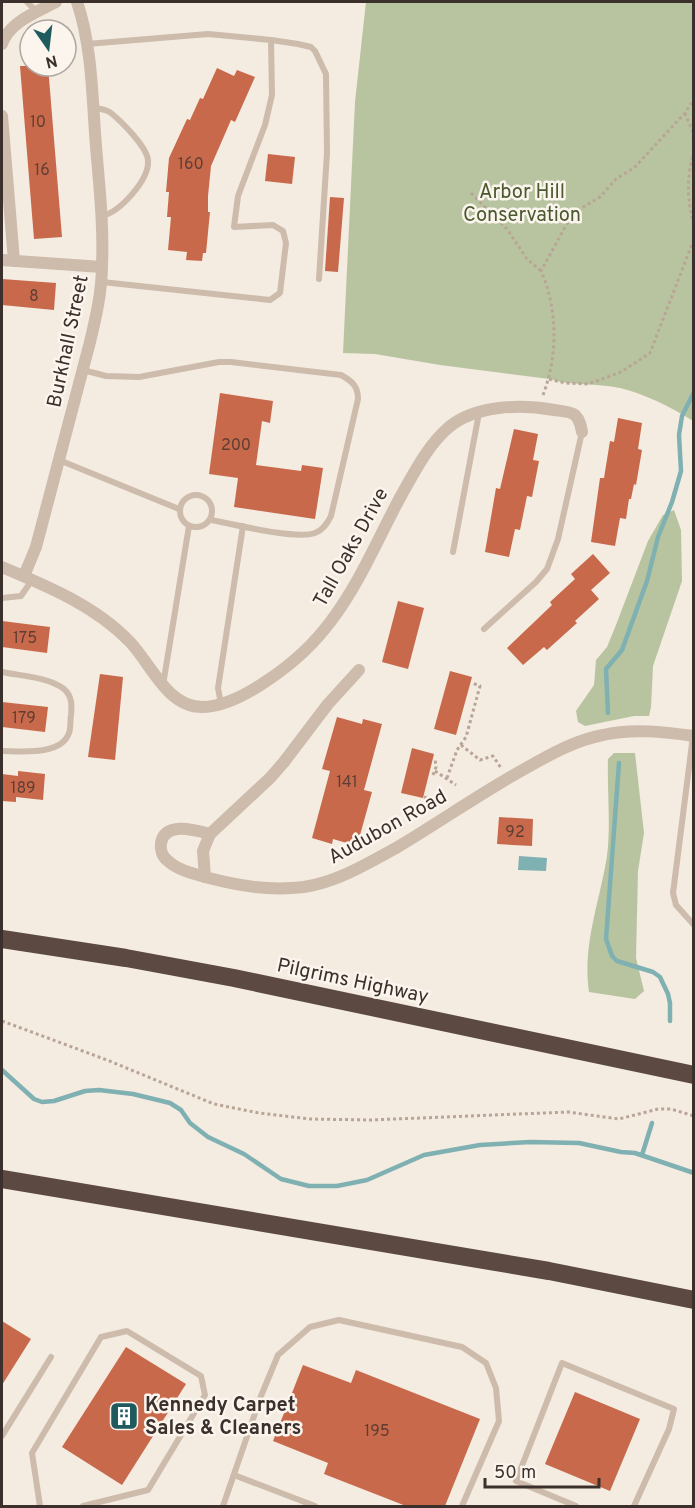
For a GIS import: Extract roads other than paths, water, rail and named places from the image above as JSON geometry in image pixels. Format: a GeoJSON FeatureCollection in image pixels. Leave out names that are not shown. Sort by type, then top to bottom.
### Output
{"type":"FeatureCollection","features":[{"type":"Feature","properties":{"kind":"highway","name":"Pilgrims Highway"},"geometry":{"type":"LineString","coordinates":[[2,939],[126,958],[234,978],[693,1075]]}},
{"type":"Feature","properties":{"kind":"highway"},"geometry":{"type":"LineString","coordinates":[[2,1179],[549,1271],[693,1300]]}},
{"type":"Feature","properties":{"kind":"street"},"geometry":{"type":"LineString","coordinates":[[2,44],[5,35],[13,26],[56,2]]}},
{"type":"Feature","properties":{"kind":"street","name":"Burkhall Street"},"geometry":{"type":"LineString","coordinates":[[28,578],[83,370],[95,321],[101,282],[101,216],[94,108],[87,44],[77,2]]}},
{"type":"Feature","properties":{"kind":"street"},"geometry":{"type":"LineString","coordinates":[[2,116],[8,261],[102,267]]}},
{"type":"Feature","properties":{"kind":"street","name":"Tall Oaks Drive"},"geometry":{"type":"LineString","coordinates":[[2,567],[78,603],[116,628],[171,694],[186,705],[205,707],[220,704],[259,687],[288,666],[331,621],[347,597],[424,455],[449,427],[479,413],[510,406],[538,407],[572,413],[577,417],[582,432]]}},
{"type":"Feature","properties":{"kind":"street"},"geometry":{"type":"LineString","coordinates":[[205,877],[203,851],[210,834],[270,778],[328,704],[359,670]]}},
{"type":"Feature","properties":{"kind":"street","name":"Audubon Road"},"geometry":{"type":"LineString","coordinates":[[210,834],[188,828],[178,828],[166,834],[161,840],[162,855],[175,866],[205,877],[255,888],[288,888],[320,884],[385,854],[520,771],[580,742],[605,734],[629,732],[693,736]]}},
{"type":"Feature","properties":{"kind":"lane"},"geometry":{"type":"LineString","coordinates":[[27,2],[37,12]]}},
{"type":"Feature","properties":{"kind":"lane"},"geometry":{"type":"LineString","coordinates":[[87,44],[208,34],[304,45],[315,51],[326,74],[327,153],[319,279]]}},
{"type":"Feature","properties":{"kind":"lane"},"geometry":{"type":"LineString","coordinates":[[101,282],[255,300],[270,300],[280,294],[286,243],[283,231],[273,225],[234,227],[238,196],[264,125],[272,95],[271,40]]}},
{"type":"Feature","properties":{"kind":"lane"},"geometry":{"type":"LineString","coordinates":[[94,108],[111,112],[141,144],[148,158],[147,170],[127,200],[113,213],[101,216]]}},
{"type":"Feature","properties":{"kind":"lane"},"geometry":{"type":"LineString","coordinates":[[83,370],[106,376],[139,377],[219,362],[231,362],[341,375],[352,381],[358,392],[358,399],[331,516],[321,530],[308,534],[286,533],[211,520],[197,527],[189,526],[180,516],[179,509],[183,501],[192,496],[202,496],[211,504],[213,511],[211,520]]}},
{"type":"Feature","properties":{"kind":"lane"},"geometry":{"type":"LineString","coordinates":[[453,552],[479,413]]}},
{"type":"Feature","properties":{"kind":"lane"},"geometry":{"type":"LineString","coordinates":[[484,629],[536,582],[547,569],[558,539],[582,432]]}},
{"type":"Feature","properties":{"kind":"lane"},"geometry":{"type":"LineString","coordinates":[[59,460],[179,509]]}},
{"type":"Feature","properties":{"kind":"lane"},"geometry":{"type":"LineString","coordinates":[[163,685],[189,526]]}},
{"type":"Feature","properties":{"kind":"lane"},"geometry":{"type":"LineString","coordinates":[[220,704],[218,688],[243,526]]}},
{"type":"Feature","properties":{"kind":"lane"},"geometry":{"type":"LineString","coordinates":[[2,598],[21,596],[28,578]]}},
{"type":"Feature","properties":{"kind":"lane"},"geometry":{"type":"LineString","coordinates":[[2,672],[51,683],[69,694],[72,704],[69,734],[62,743],[43,750],[2,752]]}},
{"type":"Feature","properties":{"kind":"lane"},"geometry":{"type":"LineString","coordinates":[[693,736],[673,893],[676,905],[693,925]]}},
{"type":"Feature","properties":{"kind":"lane"},"geometry":{"type":"LineString","coordinates":[[223,1506],[278,1355],[310,1327],[339,1320],[462,1347],[486,1363],[496,1388],[499,1421],[462,1506]]}},
{"type":"Feature","properties":{"kind":"lane"},"geometry":{"type":"LineString","coordinates":[[40,1506],[32,1453],[101,1337],[127,1331],[201,1376],[205,1395],[148,1490],[83,1506]]}},
{"type":"Feature","properties":{"kind":"lane"},"geometry":{"type":"LineString","coordinates":[[2,1436],[51,1357]]}},
{"type":"Feature","properties":{"kind":"lane"},"geometry":{"type":"LineString","coordinates":[[576,1506],[516,1481],[562,1363],[674,1409],[669,1429],[634,1506]]}},
{"type":"Feature","properties":{"kind":"lane"},"geometry":{"type":"LineString","coordinates":[[234,1475],[315,1506]]}},
{"type":"Feature","properties":{"kind":"water"},"geometry":{"type":"Polygon","coordinates":[[[519,856],[547,858],[546,871],[518,870],[519,856]]]}},
{"type":"Feature","properties":{"kind":"waterway"},"geometry":{"type":"LineString","coordinates":[[608,713],[606,669],[622,650],[647,581],[658,537],[681,471],[679,435],[682,416],[694,392]]}},
{"type":"Feature","properties":{"kind":"waterway"},"geometry":{"type":"LineString","coordinates":[[619,763],[606,939],[612,956],[617,961],[653,972],[660,977],[668,994],[670,1021]]}},
{"type":"Feature","properties":{"kind":"waterway"},"geometry":{"type":"LineString","coordinates":[[2,1070],[34,1099],[42,1102],[54,1101],[85,1091],[99,1090],[133,1094],[170,1103],[181,1110],[190,1123],[208,1137],[244,1154],[281,1179],[309,1186],[337,1186],[367,1180],[424,1155],[480,1145],[530,1142],[579,1143],[635,1153],[694,1173]]}},
{"type":"Feature","properties":{"kind":"waterway"},"geometry":{"type":"LineString","coordinates":[[642,1155],[652,1123]]}},
{"type":"Feature","properties":{"kind":"place","name":"Kennedy Carpet Sales & Cleaners"},"geometry":{"type":"Point","coordinates":[124,1416]}},
{"type":"Feature","properties":{"kind":"park label","name":"Arbor Hill Conservation"},"geometry":{"type":"Point","coordinates":[522,202]}}]}
